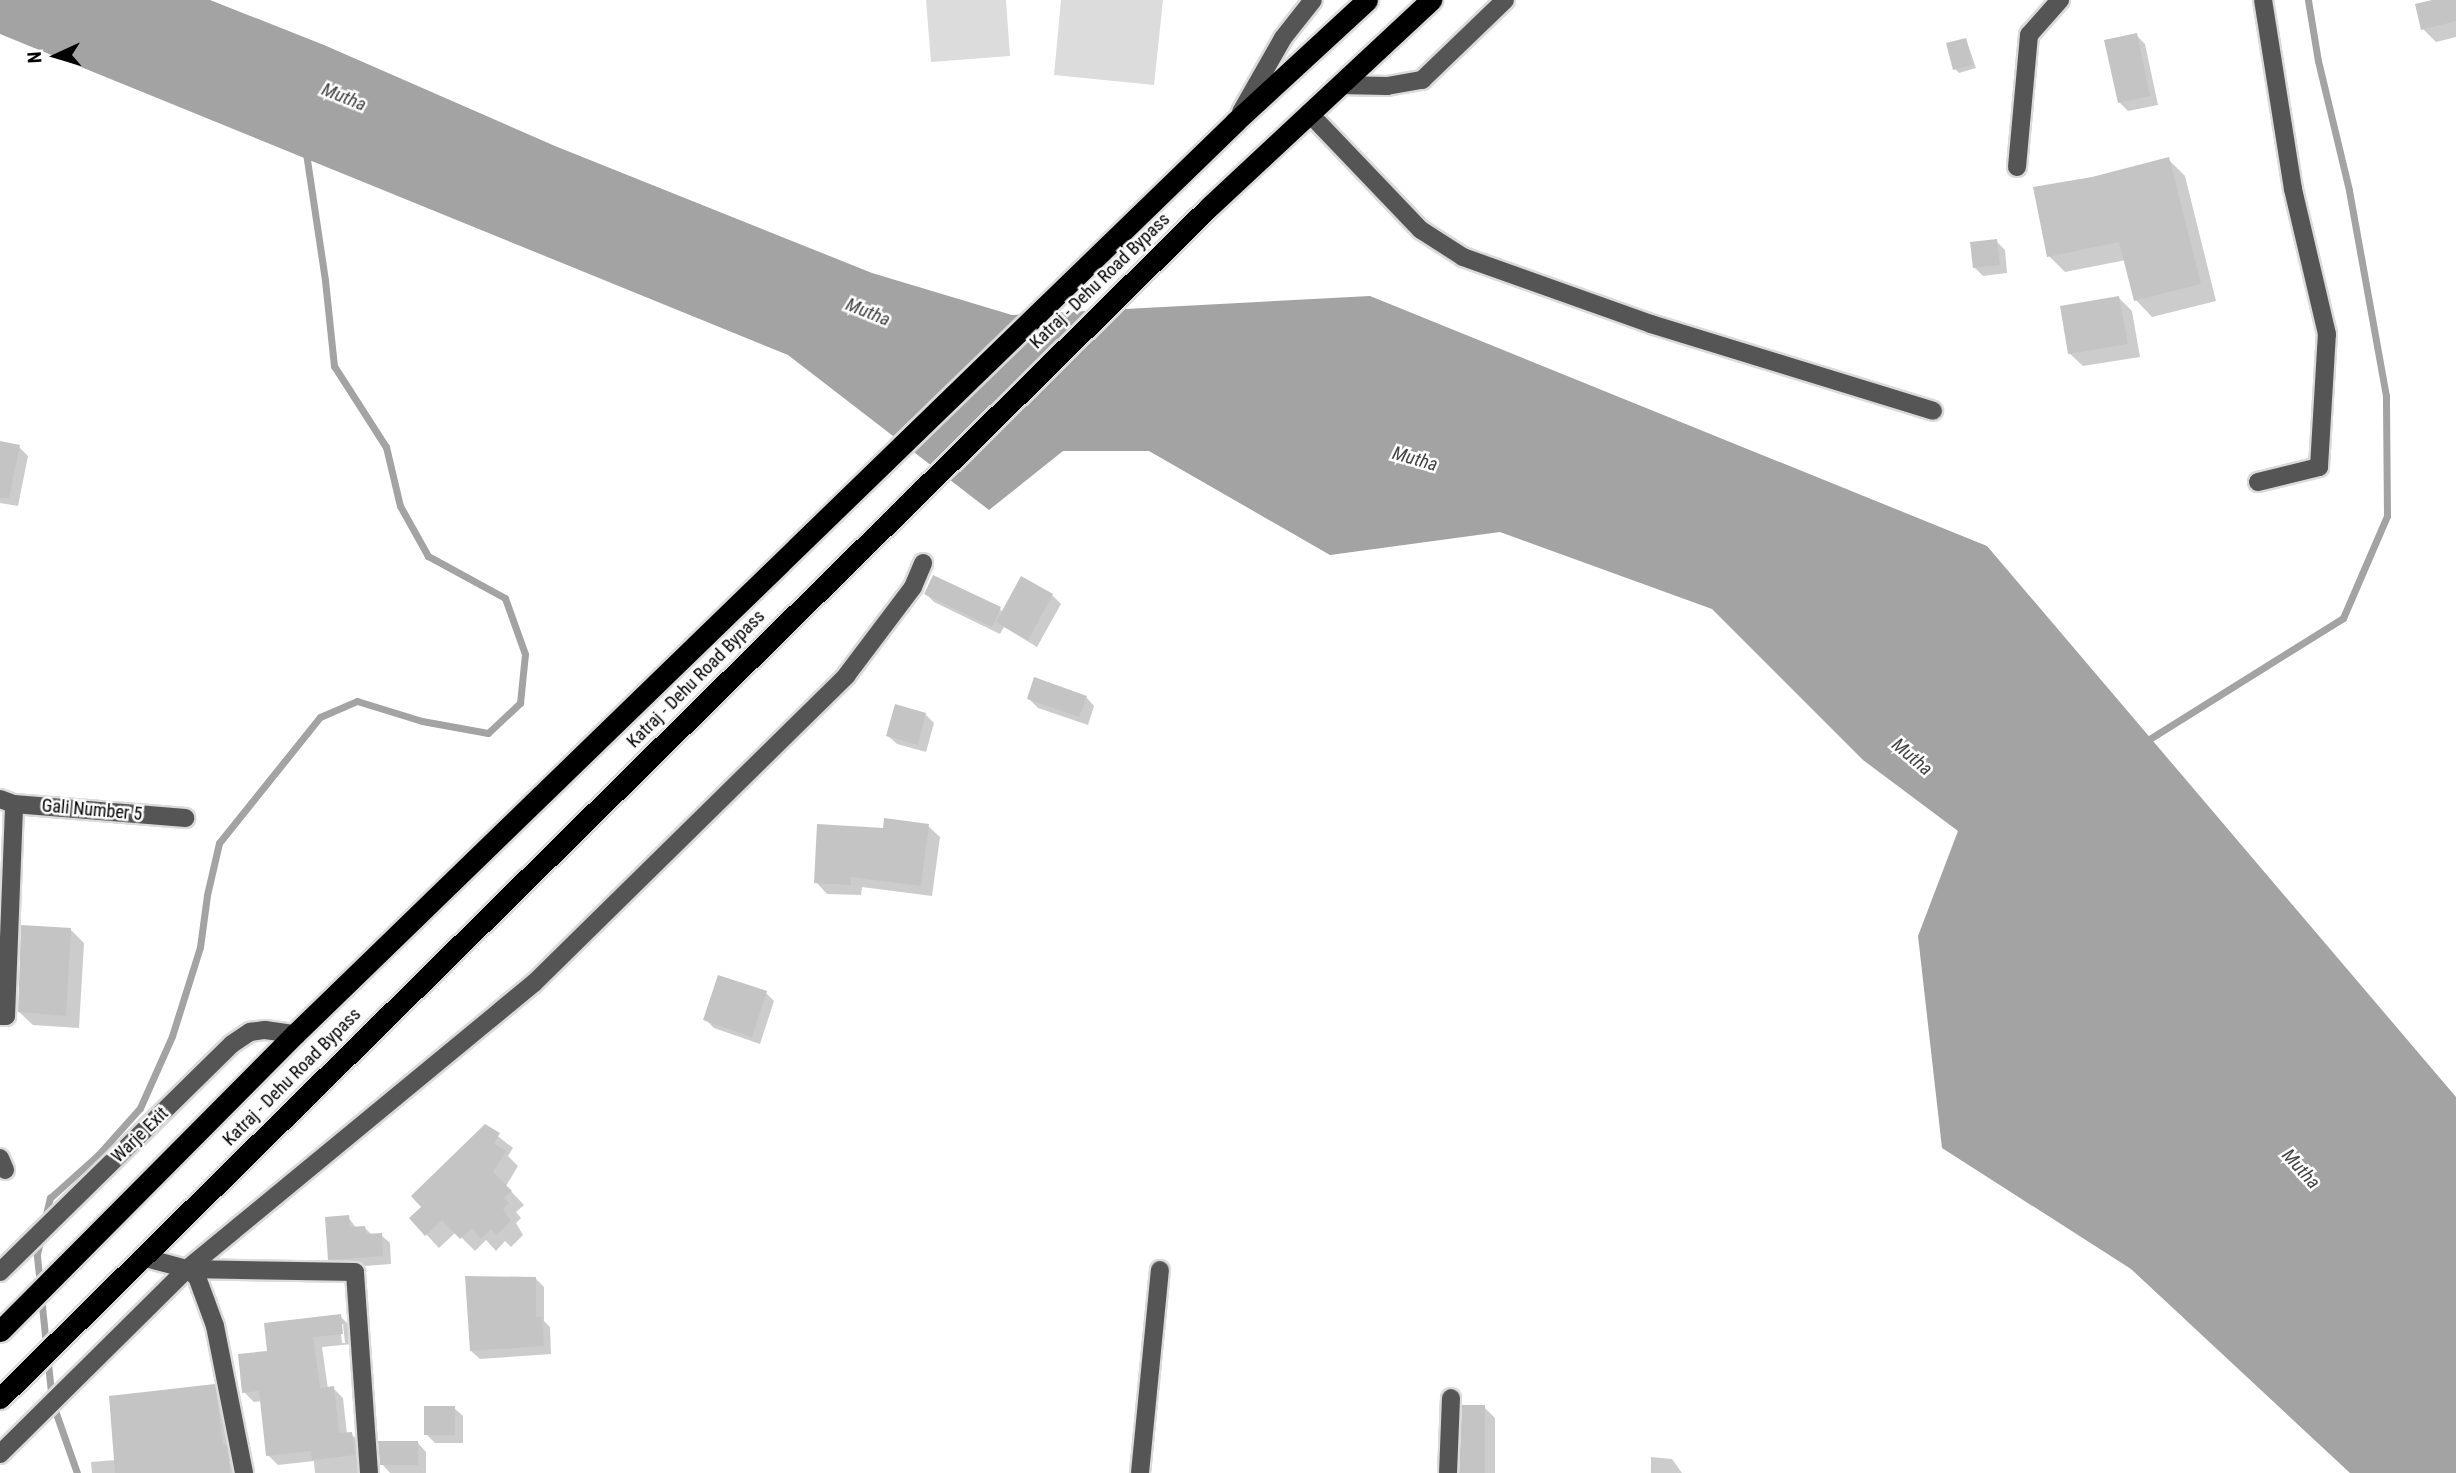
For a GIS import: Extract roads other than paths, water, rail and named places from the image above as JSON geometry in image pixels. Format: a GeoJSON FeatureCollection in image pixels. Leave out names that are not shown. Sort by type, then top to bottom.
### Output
{"type":"FeatureCollection","features":[{"type":"Feature","properties":{"kind":"highway","name":"Katraj - Dehu Road Bypass"},"geometry":{"type":"LineString","coordinates":[[0,1331],[295,1034],[1236,121],[1367,0]]}},
{"type":"Feature","properties":{"kind":"highway","name":"Katraj - Dehu Road Bypass"},"geometry":{"type":"LineString","coordinates":[[4,1394],[1209,207],[1431,0]]}},
{"type":"Feature","properties":{"kind":"street"},"geometry":{"type":"LineString","coordinates":[[1236,121],[1283,38],[1313,0]]}},
{"type":"Feature","properties":{"kind":"street"},"geometry":{"type":"LineString","coordinates":[[1340,85],[1387,86],[1422,80],[1506,0]]}},
{"type":"Feature","properties":{"kind":"street"},"geometry":{"type":"LineString","coordinates":[[2017,167],[2029,36],[2060,0]]}},
{"type":"Feature","properties":{"kind":"street"},"geometry":{"type":"LineString","coordinates":[[2258,482],[2319,467],[2327,334],[2293,189],[2263,0]]}},
{"type":"Feature","properties":{"kind":"street"},"geometry":{"type":"LineString","coordinates":[[1309,113],[1421,230],[1463,257],[1651,324],[1933,411]]}},
{"type":"Feature","properties":{"kind":"street"},"geometry":{"type":"LineString","coordinates":[[0,1454],[187,1269],[534,983],[846,676],[913,587],[923,563]]}},
{"type":"Feature","properties":{"kind":"street"},"geometry":{"type":"LineString","coordinates":[[0,1016],[6,1016],[7,802]]}},
{"type":"Feature","properties":{"kind":"street","name":"Gali Number 5"},"geometry":{"type":"LineString","coordinates":[[7,802],[185,818]]}},
{"type":"Feature","properties":{"kind":"street","name":"Warje Exit"},"geometry":{"type":"LineString","coordinates":[[0,1272],[232,1044],[250,1032],[265,1030],[295,1034]]}},
{"type":"Feature","properties":{"kind":"street"},"geometry":{"type":"LineString","coordinates":[[142,1257],[187,1269],[355,1272],[369,1473]]}},
{"type":"Feature","properties":{"kind":"street"},"geometry":{"type":"LineString","coordinates":[[187,1269],[197,1276],[215,1326],[244,1473]]}},
{"type":"Feature","properties":{"kind":"street"},"geometry":{"type":"LineString","coordinates":[[1140,1473],[1160,1270]]}},
{"type":"Feature","properties":{"kind":"street"},"geometry":{"type":"LineString","coordinates":[[1448,1473],[1451,1398]]}},
{"type":"Feature","properties":{"kind":"water","name":"Mutha"},"geometry":{"type":"Polygon","coordinates":[[[0,0],[210,0],[324,45],[555,146],[872,273],[1012,315],[1370,296],[1987,546],[2456,1097],[2456,1473],[2350,1473],[2131,1269],[1942,1148],[1918,936],[1958,831],[1863,760],[1712,609],[1500,532],[1330,555],[1149,451],[1063,451],[989,510],[788,355],[0,34],[0,0]]]}},
{"type":"Feature","properties":{"kind":"waterway"},"geometry":{"type":"LineString","coordinates":[[2143,743],[2343,618],[2387,516],[2386,396],[2349,190],[2318,61],[2308,0]]}},
{"type":"Feature","properties":{"kind":"waterway"},"geometry":{"type":"LineString","coordinates":[[44,1223],[50,1198],[98,1155],[140,1108],[172,1036],[200,947],[207,895],[219,843],[320,717],[357,701],[422,721],[488,733],[520,703],[525,654],[505,598],[428,556],[400,506],[386,447],[334,366],[325,280],[306,153]]}},
{"type":"Feature","properties":{"kind":"waterway"},"geometry":{"type":"LineString","coordinates":[[40,1285],[37,1254],[41,1238]]}},
{"type":"Feature","properties":{"kind":"waterway"},"geometry":{"type":"LineString","coordinates":[[41,1297],[52,1402],[77,1473]]}}]}
